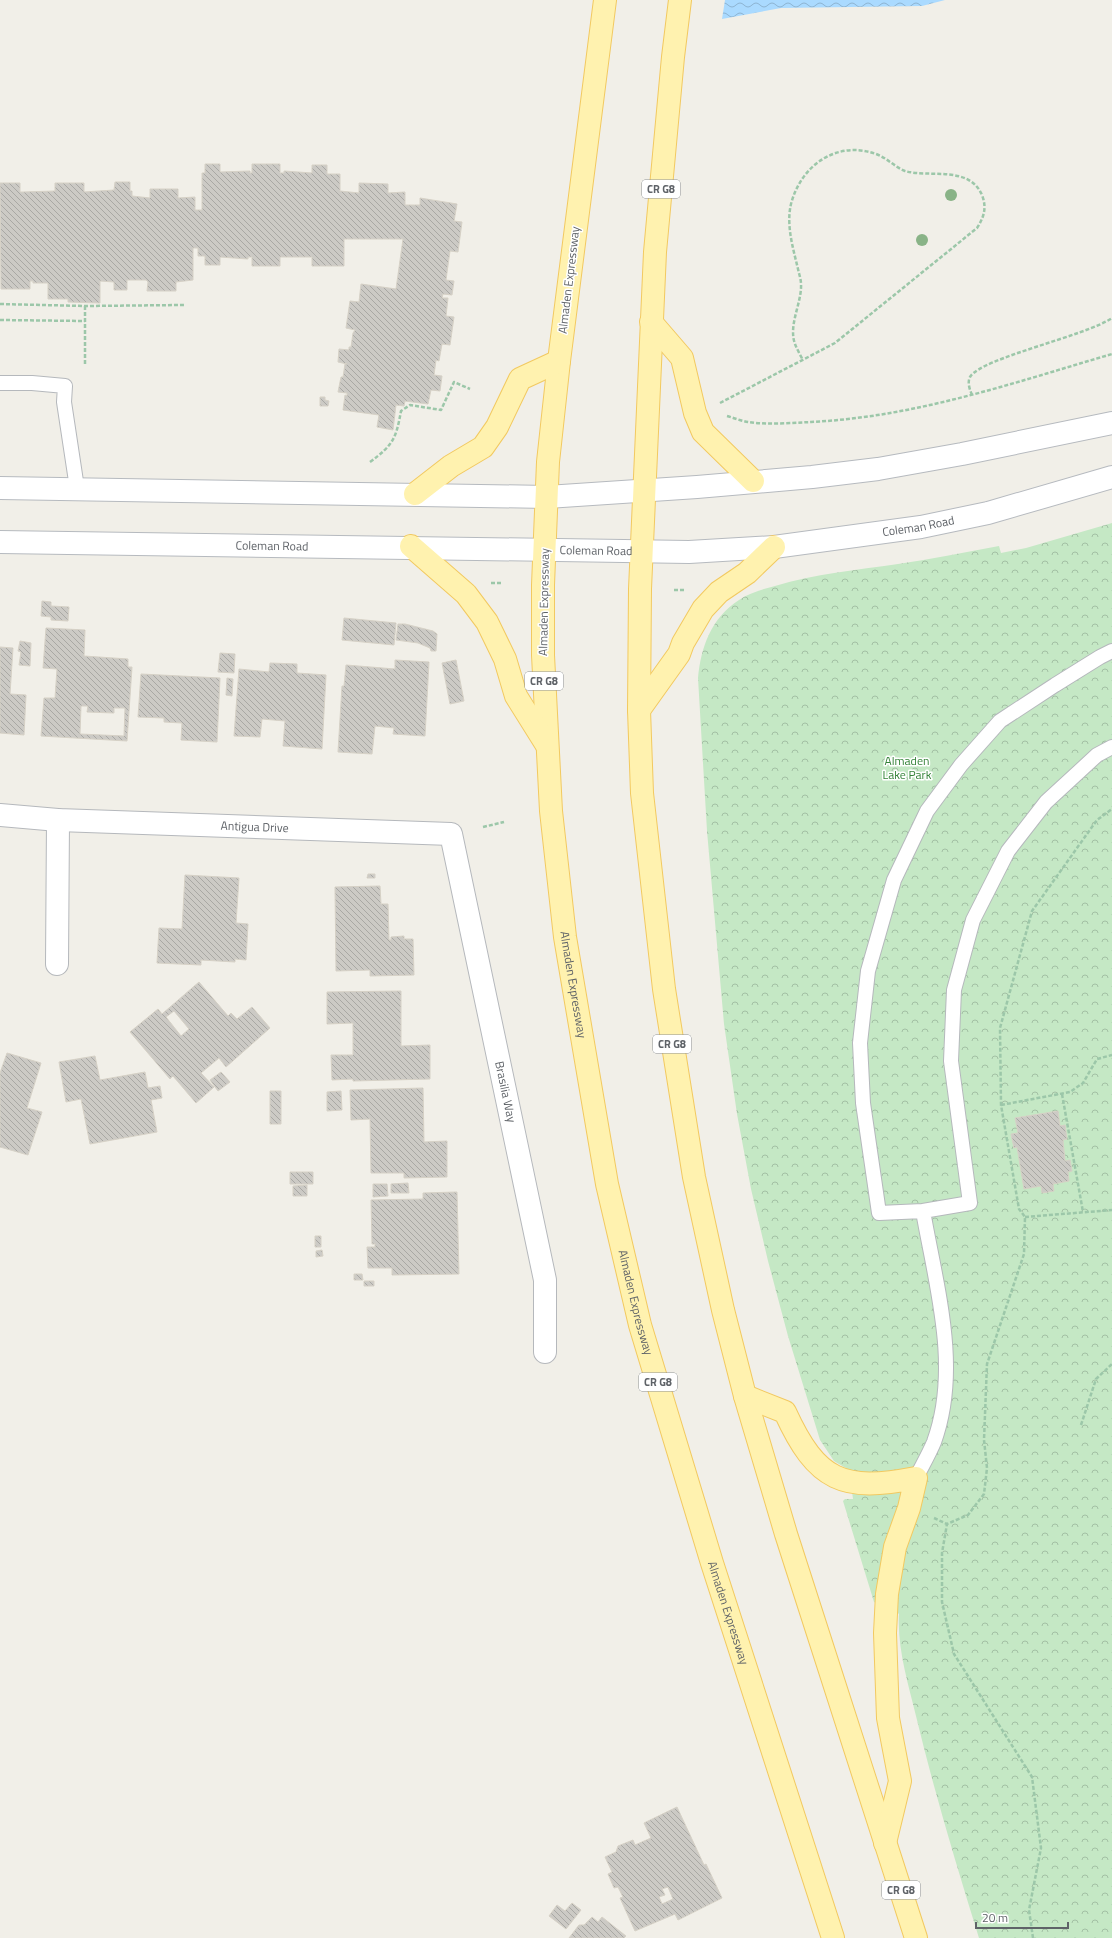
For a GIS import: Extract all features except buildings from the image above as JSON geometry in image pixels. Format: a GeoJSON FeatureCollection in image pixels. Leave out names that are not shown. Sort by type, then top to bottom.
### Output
{"type":"FeatureCollection","features":[{"type":"Feature","properties":{"kind":"main road","name":"Almaden Expressway"},"geometry":{"type":"LineString","coordinates":[[605,0],[596,61],[548,462],[543,655],[546,744],[551,811],[565,937],[607,1184],[640,1325],[712,1563],[833,1938]]}},
{"type":"Feature","properties":{"kind":"main road","name":"CR G8"},"geometry":{"type":"LineString","coordinates":[[680,0],[673,57],[655,252],[641,551],[639,710],[642,800],[664,989],[694,1177],[723,1310],[745,1396],[789,1542],[916,1938]]}},
{"type":"Feature","properties":{"kind":"main road"},"geometry":{"type":"LineString","coordinates":[[651,322],[682,358],[693,407],[703,432],[753,481]]}},
{"type":"Feature","properties":{"kind":"main road"},"geometry":{"type":"LineString","coordinates":[[415,494],[450,466],[483,447],[497,428],[520,379],[559,361]]}},
{"type":"Feature","properties":{"kind":"main road"},"geometry":{"type":"LineString","coordinates":[[411,546],[466,594],[487,622],[505,659],[516,696],[546,744]]}},
{"type":"Feature","properties":{"kind":"main road"},"geometry":{"type":"LineString","coordinates":[[639,710],[679,654],[683,643],[703,610],[719,592],[747,573],[774,547]]}},
{"type":"Feature","properties":{"kind":"main road"},"geometry":{"type":"LineString","coordinates":[[745,1396],[785,1412],[801,1445],[816,1463],[831,1476],[856,1484],[892,1482],[916,1478],[909,1508],[895,1547],[887,1594],[885,1633],[888,1718],[900,1781],[885,1843]]}},
{"type":"Feature","properties":{"kind":"street"},"geometry":{"type":"LineString","coordinates":[[0,488],[77,488],[547,497],[643,491],[812,477],[878,469],[962,454],[1112,423]]}},
{"type":"Feature","properties":{"kind":"street","name":"Coleman Road"},"geometry":{"type":"LineString","coordinates":[[0,542],[411,546],[689,552],[774,547],[921,527],[988,513],[1112,477]]}},
{"type":"Feature","properties":{"kind":"street","name":"Antigua Drive"},"geometry":{"type":"LineString","coordinates":[[0,816],[58,820],[451,834]]}},
{"type":"Feature","properties":{"kind":"street"},"geometry":{"type":"LineString","coordinates":[[57,964],[58,820]]}},
{"type":"Feature","properties":{"kind":"street","name":"Brasilia Way"},"geometry":{"type":"LineString","coordinates":[[451,834],[545,1280],[545,1352]]}},
{"type":"Feature","properties":{"kind":"lane"},"geometry":{"type":"LineString","coordinates":[[0,383],[32,383],[65,386],[64,402],[74,458],[77,488]]}},
{"type":"Feature","properties":{"kind":"lane"},"geometry":{"type":"LineString","coordinates":[[1112,651],[1054,685],[1000,721],[961,765],[927,811],[894,880],[868,972],[860,1043],[863,1103],[879,1214],[923,1211],[970,1203],[951,1061],[954,990],[973,920],[1008,852],[1046,802],[1097,755],[1112,747]]}},
{"type":"Feature","properties":{"kind":"lane"},"geometry":{"type":"LineString","coordinates":[[916,1478],[933,1443],[941,1417],[946,1358],[941,1310],[923,1211]]}},
{"type":"Feature","properties":{"kind":"path"},"geometry":{"type":"LineString","coordinates":[[720,404],[803,360],[835,343],[977,228],[984,217],[985,203],[980,191],[968,178],[947,174],[922,174],[904,170],[876,154],[852,149],[836,152],[818,161],[801,180],[792,203],[789,225],[801,284],[794,328],[794,343],[803,360]]}},
{"type":"Feature","properties":{"kind":"path"},"geometry":{"type":"LineString","coordinates":[[0,304],[184,306]]}},
{"type":"Feature","properties":{"kind":"path"},"geometry":{"type":"LineString","coordinates":[[85,306],[85,364]]}},
{"type":"Feature","properties":{"kind":"path"},"geometry":{"type":"LineString","coordinates":[[972,396],[969,384],[970,378],[981,367],[1055,341],[1112,318]]}},
{"type":"Feature","properties":{"kind":"path"},"geometry":{"type":"LineString","coordinates":[[0,320],[85,321]]}},
{"type":"Feature","properties":{"kind":"path"},"geometry":{"type":"LineString","coordinates":[[724,415],[748,422],[778,423],[837,420],[920,408],[972,396],[1112,354]]}},
{"type":"Feature","properties":{"kind":"path"},"geometry":{"type":"LineString","coordinates":[[370,462],[384,451],[393,440],[396,434],[400,411],[410,405],[441,410],[454,382],[470,389]]}},
{"type":"Feature","properties":{"kind":"path"},"geometry":{"type":"LineString","coordinates":[[674,590],[688,590]]}},
{"type":"Feature","properties":{"kind":"path"},"geometry":{"type":"LineString","coordinates":[[1033,1938],[1028,1910],[1041,1848],[1032,1777],[954,1654],[942,1602],[942,1553],[947,1524],[968,1515],[984,1494],[987,1468],[984,1440],[988,1364],[1024,1254],[1025,1217],[1019,1209],[1001,1105],[1000,1028],[1032,912],[1097,820],[1112,808]]}},
{"type":"Feature","properties":{"kind":"path"},"geometry":{"type":"LineString","coordinates":[[483,827],[504,822]]}},
{"type":"Feature","properties":{"kind":"path"},"geometry":{"type":"LineString","coordinates":[[1001,1105],[1070,1092],[1083,1083],[1097,1059],[1112,1055]]}},
{"type":"Feature","properties":{"kind":"path"},"geometry":{"type":"LineString","coordinates":[[1062,1094],[1083,1212]]}},
{"type":"Feature","properties":{"kind":"path"},"geometry":{"type":"LineString","coordinates":[[1025,1217],[1112,1210]]}},
{"type":"Feature","properties":{"kind":"path"},"geometry":{"type":"LineString","coordinates":[[1081,1425],[1096,1379],[1112,1364]]}},
{"type":"Feature","properties":{"kind":"green space","name":"Almaden Lake Park"},"geometry":{"type":"Polygon","coordinates":[[[1112,523],[1112,1938],[979,1938],[923,1744],[901,1653],[899,1614],[880,1598],[876,1603],[874,1602],[843,1501],[845,1499],[853,1499],[849,1470],[834,1461],[820,1440],[788,1336],[751,1189],[737,1114],[724,1024],[707,831],[698,678],[699,666],[709,634],[721,615],[729,607],[743,598],[766,588],[820,575],[911,562],[999,546],[1001,553],[1026,548],[1112,523]]]}},
{"type":"Feature","properties":{"kind":"water"},"geometry":{"type":"Polygon","coordinates":[[[725,0],[945,0],[922,6],[781,8],[722,19],[725,0]]]}}]}
